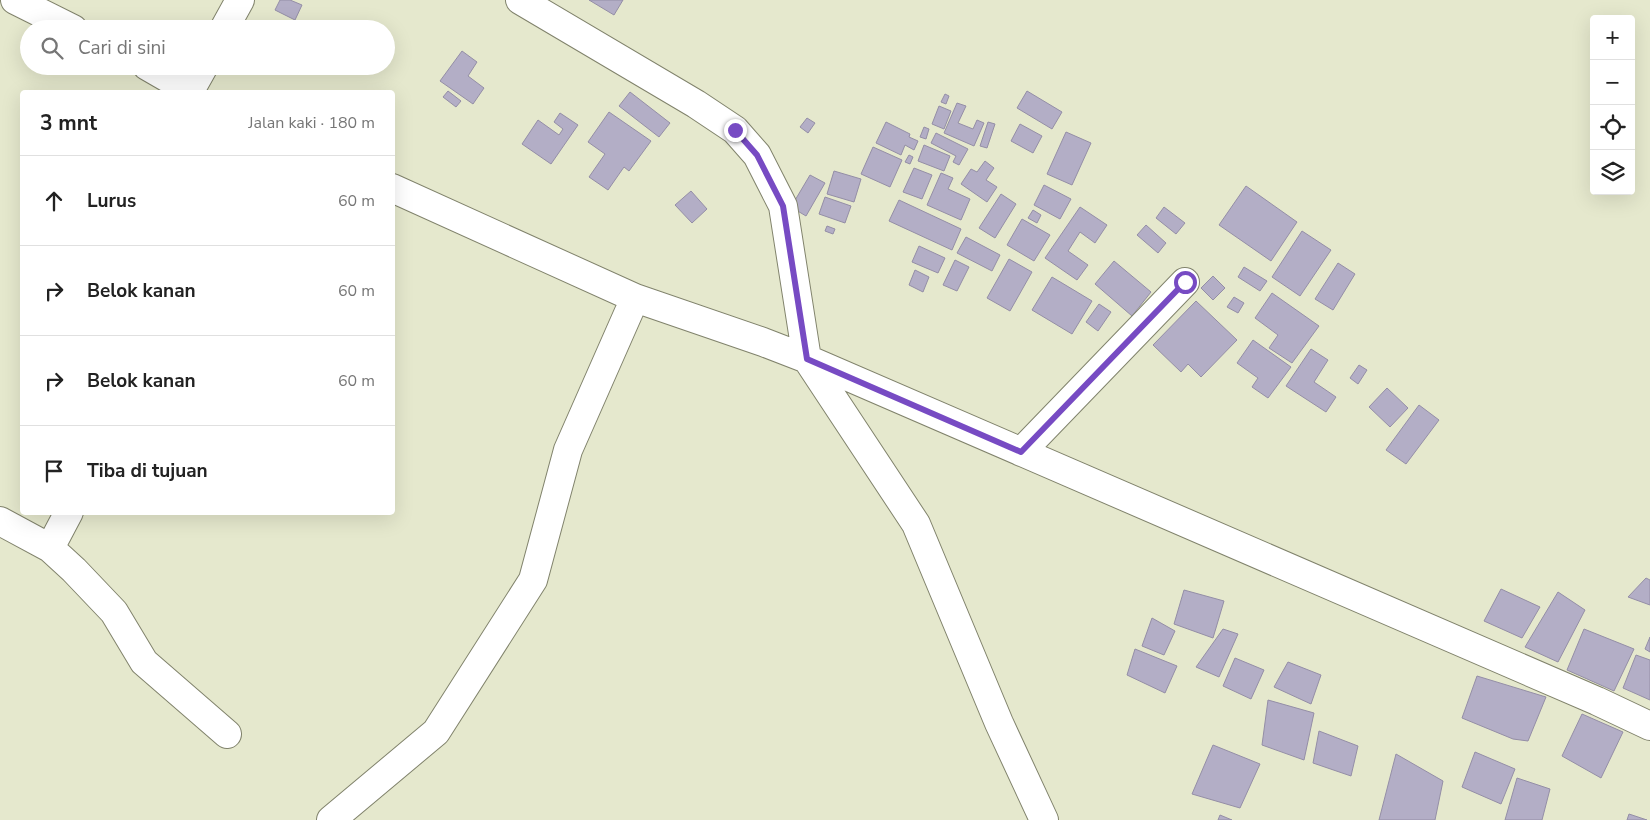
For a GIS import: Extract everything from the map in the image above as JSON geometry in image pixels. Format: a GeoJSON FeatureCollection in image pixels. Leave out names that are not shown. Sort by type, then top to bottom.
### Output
{"type":"FeatureCollection","features":[{"type":"Feature","properties":{"kind":"street"},"geometry":{"type":"LineString","coordinates":[[15,0],[55,20]]}},
{"type":"Feature","properties":{"kind":"street"},"geometry":{"type":"LineString","coordinates":[[229,20],[240,0]]}},
{"type":"Feature","properties":{"kind":"street"},"geometry":{"type":"LineString","coordinates":[[520,0],[696,104],[735,130],[757,155],[783,206],[807,359],[916,524],[999,723],[1044,820]]}},
{"type":"Feature","properties":{"kind":"street"},"geometry":{"type":"LineString","coordinates":[[162,75],[188,90]]}},
{"type":"Feature","properties":{"kind":"street"},"geometry":{"type":"LineString","coordinates":[[192,90],[200,75]]}},
{"type":"Feature","properties":{"kind":"street"},"geometry":{"type":"LineString","coordinates":[[395,189],[635,298],[807,359],[1597,701],[1650,726]]}},
{"type":"Feature","properties":{"kind":"street"},"geometry":{"type":"LineString","coordinates":[[1021,452],[1185,282]]}},
{"type":"Feature","properties":{"kind":"street"},"geometry":{"type":"LineString","coordinates":[[331,820],[436,732],[533,580],[568,450],[635,298]]}},
{"type":"Feature","properties":{"kind":"street"},"geometry":{"type":"LineString","coordinates":[[50,548],[67,515]]}},
{"type":"Feature","properties":{"kind":"street"},"geometry":{"type":"LineString","coordinates":[[0,521],[50,548],[74,570],[114,612],[144,662],[227,734]]}},
{"type":"Feature","properties":{"kind":"building"},"geometry":{"type":"Polygon","coordinates":[[[280,0],[290,0],[302,5],[295,20],[275,10],[280,0]]]}},
{"type":"Feature","properties":{"kind":"building"},"geometry":{"type":"Polygon","coordinates":[[[589,0],[623,0],[614,15],[589,0]]]}},
{"type":"Feature","properties":{"kind":"building"},"geometry":{"type":"Polygon","coordinates":[[[462,51],[477,62],[468,76],[484,88],[473,104],[440,81],[462,51]]]}},
{"type":"Feature","properties":{"kind":"building"},"geometry":{"type":"Polygon","coordinates":[[[448,91],[461,101],[456,107],[443,97],[448,91]]]}},
{"type":"Feature","properties":{"kind":"building"},"geometry":{"type":"Polygon","coordinates":[[[1027,91],[1062,112],[1052,129],[1017,108],[1027,91]]]}},
{"type":"Feature","properties":{"kind":"building"},"geometry":{"type":"Polygon","coordinates":[[[630,92],[670,123],[659,137],[619,106],[630,92]]]}},
{"type":"Feature","properties":{"kind":"building"},"geometry":{"type":"Polygon","coordinates":[[[945,94],[949,96],[946,104],[941,102],[945,94]]]}},
{"type":"Feature","properties":{"kind":"building"},"geometry":{"type":"Polygon","coordinates":[[[957,103],[966,106],[958,123],[973,129],[977,120],[984,123],[974,146],[944,133],[957,103]]]}},
{"type":"Feature","properties":{"kind":"building"},"geometry":{"type":"Polygon","coordinates":[[[939,106],[951,111],[944,129],[932,124],[939,106]]]}},
{"type":"Feature","properties":{"kind":"building"},"geometry":{"type":"Polygon","coordinates":[[[609,112],[651,141],[629,171],[624,167],[608,190],[589,177],[605,154],[588,142],[609,112]]]}},
{"type":"Feature","properties":{"kind":"building"},"geometry":{"type":"Polygon","coordinates":[[[560,113],[578,125],[551,164],[522,144],[538,120],[559,135],[563,129],[554,122],[560,113]]]}},
{"type":"Feature","properties":{"kind":"building"},"geometry":{"type":"Polygon","coordinates":[[[807,118],[815,123],[808,133],[800,127],[807,118]]]}},
{"type":"Feature","properties":{"kind":"building"},"geometry":{"type":"Polygon","coordinates":[[[886,122],[910,134],[909,137],[918,141],[914,150],[905,145],[901,155],[876,143],[886,122]]]}},
{"type":"Feature","properties":{"kind":"building"},"geometry":{"type":"Polygon","coordinates":[[[988,122],[995,124],[987,148],[980,146],[988,122]]]}},
{"type":"Feature","properties":{"kind":"building"},"geometry":{"type":"Polygon","coordinates":[[[1020,124],[1042,136],[1033,153],[1011,141],[1020,124]]]}},
{"type":"Feature","properties":{"kind":"building"},"geometry":{"type":"Polygon","coordinates":[[[924,127],[929,129],[926,139],[920,137],[924,127]]]}},
{"type":"Feature","properties":{"kind":"building"},"geometry":{"type":"Polygon","coordinates":[[[1066,132],[1091,143],[1072,185],[1047,174],[1066,132]]]}},
{"type":"Feature","properties":{"kind":"building"},"geometry":{"type":"Polygon","coordinates":[[[936,133],[968,149],[959,165],[953,162],[956,156],[931,143],[936,133]]]}},
{"type":"Feature","properties":{"kind":"building"},"geometry":{"type":"Polygon","coordinates":[[[924,145],[950,156],[944,171],[918,161],[924,145]]]}},
{"type":"Feature","properties":{"kind":"building"},"geometry":{"type":"Polygon","coordinates":[[[873,147],[902,160],[890,187],[861,174],[873,147]]]}},
{"type":"Feature","properties":{"kind":"building"},"geometry":{"type":"Polygon","coordinates":[[[909,155],[913,157],[910,164],[905,162],[909,155]]]}},
{"type":"Feature","properties":{"kind":"building"},"geometry":{"type":"Polygon","coordinates":[[[985,161],[994,168],[986,180],[997,187],[987,202],[961,184],[971,169],[977,172],[985,161]]]}},
{"type":"Feature","properties":{"kind":"building"},"geometry":{"type":"Polygon","coordinates":[[[914,168],[932,175],[922,199],[903,192],[914,168]]]}},
{"type":"Feature","properties":{"kind":"building"},"geometry":{"type":"Polygon","coordinates":[[[834,171],[861,179],[854,202],[827,194],[834,171]]]}},
{"type":"Feature","properties":{"kind":"building"},"geometry":{"type":"Polygon","coordinates":[[[941,173],[953,178],[948,189],[970,199],[961,220],[927,205],[941,173]]]}},
{"type":"Feature","properties":{"kind":"building"},"geometry":{"type":"Polygon","coordinates":[[[810,175],[825,183],[806,216],[791,207],[810,175]]]}},
{"type":"Feature","properties":{"kind":"building"},"geometry":{"type":"Polygon","coordinates":[[[1044,185],[1071,199],[1060,219],[1034,205],[1044,185]]]}},
{"type":"Feature","properties":{"kind":"building"},"geometry":{"type":"Polygon","coordinates":[[[1246,186],[1297,222],[1271,261],[1219,225],[1246,186]]]}},
{"type":"Feature","properties":{"kind":"building"},"geometry":{"type":"Polygon","coordinates":[[[691,191],[707,209],[692,223],[675,205],[691,191]]]}},
{"type":"Feature","properties":{"kind":"building"},"geometry":{"type":"Polygon","coordinates":[[[1001,194],[1016,204],[995,238],[979,228],[1001,194]]]}},
{"type":"Feature","properties":{"kind":"building"},"geometry":{"type":"Polygon","coordinates":[[[825,197],[851,206],[845,223],[819,214],[825,197]]]}},
{"type":"Feature","properties":{"kind":"building"},"geometry":{"type":"Polygon","coordinates":[[[899,200],[961,229],[952,250],[889,221],[899,200]]]}},
{"type":"Feature","properties":{"kind":"building"},"geometry":{"type":"Polygon","coordinates":[[[1080,207],[1107,225],[1095,243],[1080,232],[1068,251],[1088,265],[1077,280],[1045,258],[1080,207]]]}},
{"type":"Feature","properties":{"kind":"building"},"geometry":{"type":"Polygon","coordinates":[[[1164,207],[1185,223],[1176,234],[1156,218],[1164,207]]]}},
{"type":"Feature","properties":{"kind":"building"},"geometry":{"type":"Polygon","coordinates":[[[1033,210],[1041,215],[1037,223],[1028,218],[1033,210]]]}},
{"type":"Feature","properties":{"kind":"building"},"geometry":{"type":"Polygon","coordinates":[[[1022,219],[1050,235],[1034,261],[1007,245],[1022,219]]]}},
{"type":"Feature","properties":{"kind":"building"},"geometry":{"type":"Polygon","coordinates":[[[1146,225],[1166,243],[1158,253],[1137,235],[1146,225]]]}},
{"type":"Feature","properties":{"kind":"building"},"geometry":{"type":"Polygon","coordinates":[[[827,226],[835,229],[833,234],[825,231],[827,226]]]}},
{"type":"Feature","properties":{"kind":"building"},"geometry":{"type":"Polygon","coordinates":[[[1302,231],[1331,250],[1300,296],[1272,277],[1302,231]]]}},
{"type":"Feature","properties":{"kind":"building"},"geometry":{"type":"Polygon","coordinates":[[[966,237],[1000,255],[992,271],[957,253],[966,237]]]}},
{"type":"Feature","properties":{"kind":"building"},"geometry":{"type":"Polygon","coordinates":[[[919,246],[945,258],[938,273],[912,262],[919,246]]]}},
{"type":"Feature","properties":{"kind":"building"},"geometry":{"type":"Polygon","coordinates":[[[1009,259],[1032,272],[1010,311],[987,298],[1009,259]]]}},
{"type":"Feature","properties":{"kind":"building"},"geometry":{"type":"Polygon","coordinates":[[[955,260],[969,267],[957,291],[943,285],[955,260]]]}},
{"type":"Feature","properties":{"kind":"building"},"geometry":{"type":"Polygon","coordinates":[[[1114,261],[1151,292],[1132,316],[1095,284],[1114,261]]]}},
{"type":"Feature","properties":{"kind":"building"},"geometry":{"type":"Polygon","coordinates":[[[1338,263],[1355,274],[1333,310],[1315,299],[1338,263]]]}},
{"type":"Feature","properties":{"kind":"building"},"geometry":{"type":"Polygon","coordinates":[[[1244,267],[1267,281],[1260,291],[1238,277],[1244,267]]]}},
{"type":"Feature","properties":{"kind":"building"},"geometry":{"type":"Polygon","coordinates":[[[915,270],[929,277],[923,292],[909,285],[915,270]]]}},
{"type":"Feature","properties":{"kind":"building"},"geometry":{"type":"Polygon","coordinates":[[[1213,276],[1225,288],[1213,300],[1201,288],[1213,276]]]}},
{"type":"Feature","properties":{"kind":"building"},"geometry":{"type":"Polygon","coordinates":[[[1052,277],[1092,301],[1072,334],[1032,310],[1052,277]]]}},
{"type":"Feature","properties":{"kind":"building"},"geometry":{"type":"Polygon","coordinates":[[[1272,293],[1319,326],[1292,363],[1269,348],[1278,335],[1255,318],[1272,293]]]}},
{"type":"Feature","properties":{"kind":"building"},"geometry":{"type":"Polygon","coordinates":[[[1234,297],[1244,303],[1238,313],[1227,307],[1234,297]]]}},
{"type":"Feature","properties":{"kind":"building"},"geometry":{"type":"Polygon","coordinates":[[[1196,301],[1237,340],[1201,377],[1188,364],[1181,372],[1153,345],[1196,301]]]}},
{"type":"Feature","properties":{"kind":"building"},"geometry":{"type":"Polygon","coordinates":[[[1099,304],[1111,312],[1098,331],[1086,322],[1099,304]]]}},
{"type":"Feature","properties":{"kind":"building"},"geometry":{"type":"Polygon","coordinates":[[[1253,340],[1291,367],[1268,398],[1252,387],[1258,378],[1237,363],[1253,340]]]}},
{"type":"Feature","properties":{"kind":"building"},"geometry":{"type":"Polygon","coordinates":[[[1311,349],[1328,360],[1314,382],[1336,397],[1326,412],[1286,386],[1311,349]]]}},
{"type":"Feature","properties":{"kind":"building"},"geometry":{"type":"Polygon","coordinates":[[[1359,365],[1367,370],[1358,384],[1350,378],[1359,365]]]}},
{"type":"Feature","properties":{"kind":"building"},"geometry":{"type":"Polygon","coordinates":[[[1387,388],[1408,408],[1390,427],[1369,407],[1387,388]]]}},
{"type":"Feature","properties":{"kind":"building"},"geometry":{"type":"Polygon","coordinates":[[[1419,405],[1439,420],[1406,464],[1386,450],[1419,405]]]}},
{"type":"Feature","properties":{"kind":"building"},"geometry":{"type":"Polygon","coordinates":[[[1646,578],[1650,580],[1650,605],[1628,597],[1646,578]]]}},
{"type":"Feature","properties":{"kind":"building"},"geometry":{"type":"Polygon","coordinates":[[[1501,589],[1540,607],[1522,638],[1484,621],[1501,589]]]}},
{"type":"Feature","properties":{"kind":"building"},"geometry":{"type":"Polygon","coordinates":[[[1184,590],[1224,601],[1213,638],[1174,624],[1184,590]]]}},
{"type":"Feature","properties":{"kind":"building"},"geometry":{"type":"Polygon","coordinates":[[[1558,592],[1585,610],[1558,662],[1525,647],[1558,592]]]}},
{"type":"Feature","properties":{"kind":"building"},"geometry":{"type":"Polygon","coordinates":[[[1152,618],[1175,631],[1164,655],[1142,646],[1152,618]]]}},
{"type":"Feature","properties":{"kind":"building"},"geometry":{"type":"Polygon","coordinates":[[[1223,629],[1238,634],[1219,677],[1196,667],[1223,629]]]}},
{"type":"Feature","properties":{"kind":"building"},"geometry":{"type":"Polygon","coordinates":[[[1584,629],[1634,649],[1614,691],[1567,670],[1584,629]]]}},
{"type":"Feature","properties":{"kind":"building"},"geometry":{"type":"Polygon","coordinates":[[[1650,637],[1650,652],[1645,649],[1650,637]]]}},
{"type":"Feature","properties":{"kind":"building"},"geometry":{"type":"Polygon","coordinates":[[[1135,649],[1177,666],[1165,693],[1127,675],[1135,649]]]}},
{"type":"Feature","properties":{"kind":"building"},"geometry":{"type":"Polygon","coordinates":[[[1636,655],[1650,660],[1650,700],[1623,688],[1636,655]]]}},
{"type":"Feature","properties":{"kind":"building"},"geometry":{"type":"Polygon","coordinates":[[[1235,658],[1264,670],[1251,699],[1223,686],[1235,658]]]}},
{"type":"Feature","properties":{"kind":"building"},"geometry":{"type":"Polygon","coordinates":[[[1288,662],[1321,675],[1311,704],[1274,687],[1288,662]]]}},
{"type":"Feature","properties":{"kind":"building"},"geometry":{"type":"Polygon","coordinates":[[[1477,676],[1546,697],[1528,741],[1513,739],[1462,718],[1477,676]]]}},
{"type":"Feature","properties":{"kind":"building"},"geometry":{"type":"Polygon","coordinates":[[[1268,700],[1314,713],[1304,760],[1262,745],[1268,700]]]}},
{"type":"Feature","properties":{"kind":"building"},"geometry":{"type":"Polygon","coordinates":[[[1582,714],[1623,732],[1601,778],[1562,756],[1582,714]]]}},
{"type":"Feature","properties":{"kind":"building"},"geometry":{"type":"Polygon","coordinates":[[[1319,731],[1358,746],[1351,776],[1313,763],[1319,731]]]}},
{"type":"Feature","properties":{"kind":"building"},"geometry":{"type":"Polygon","coordinates":[[[1213,745],[1260,764],[1240,808],[1192,794],[1213,745]]]}},
{"type":"Feature","properties":{"kind":"building"},"geometry":{"type":"Polygon","coordinates":[[[1475,752],[1515,769],[1501,804],[1462,787],[1475,752]]]}},
{"type":"Feature","properties":{"kind":"building"},"geometry":{"type":"Polygon","coordinates":[[[1396,754],[1443,781],[1435,820],[1379,820],[1396,754]]]}},
{"type":"Feature","properties":{"kind":"building"},"geometry":{"type":"Polygon","coordinates":[[[1517,778],[1550,789],[1542,820],[1505,820],[1517,778]]]}},
{"type":"Feature","properties":{"kind":"building"},"geometry":{"type":"Polygon","coordinates":[[[1629,814],[1647,820],[1627,820],[1629,814]]]}},
{"type":"Feature","properties":{"kind":"building"},"geometry":{"type":"Polygon","coordinates":[[[1220,815],[1232,820],[1218,820],[1220,815]]]}},
{"type":"Feature","properties":{"kind":"route"},"geometry":{"type":"LineString","coordinates":[[735,130],[757,155],[783,206],[807,359],[1021,452],[1185,282]]}}]}
